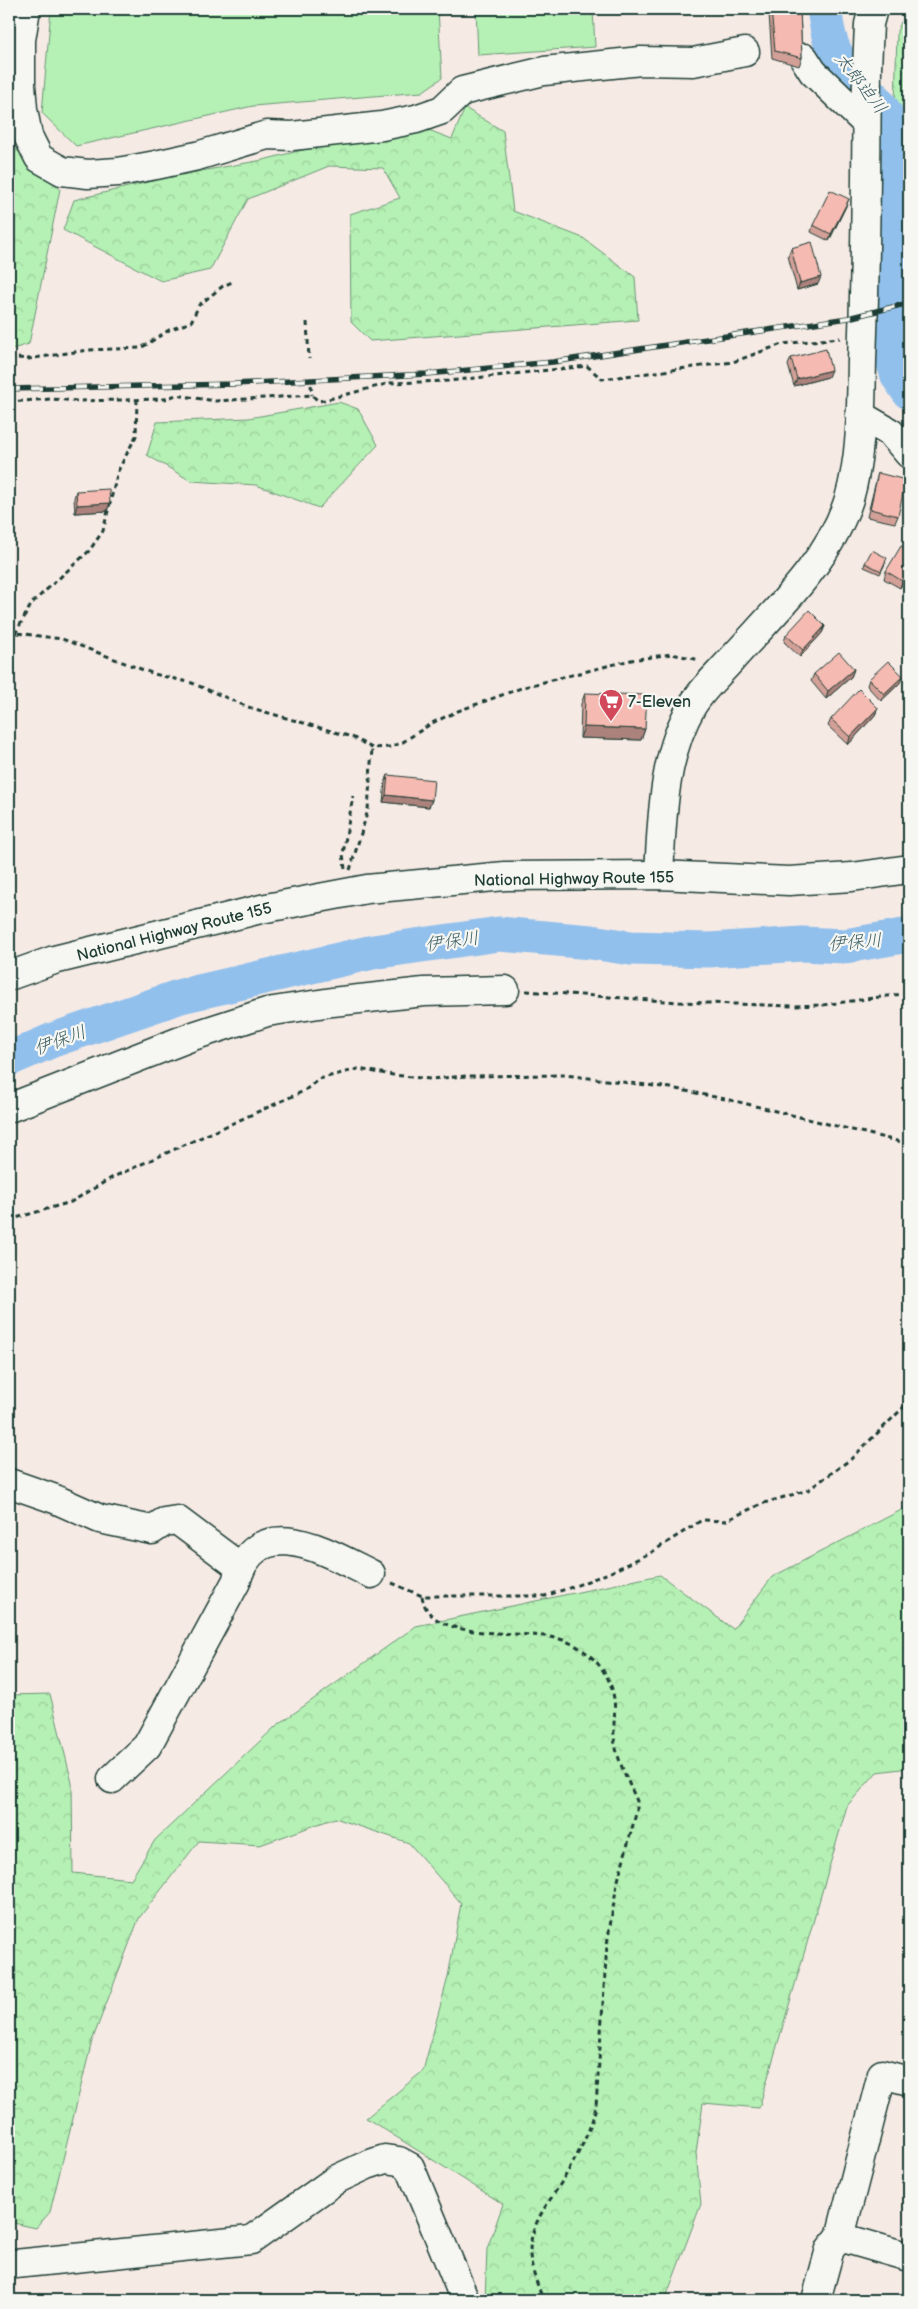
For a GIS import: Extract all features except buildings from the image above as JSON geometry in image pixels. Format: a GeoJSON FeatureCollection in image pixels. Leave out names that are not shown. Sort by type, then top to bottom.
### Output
{"type":"FeatureCollection","features":[{"type":"Feature","properties":{"kind":"main road"},"geometry":{"type":"LineString","coordinates":[[26,9],[21,40],[21,85],[22,109],[28,136],[39,158],[62,171],[88,174],[118,172],[164,163],[214,151],[267,135],[292,136],[382,126],[416,119],[442,110],[462,91],[544,71],[641,61],[693,62],[745,52]]}},
{"type":"Feature","properties":{"kind":"main road"},"geometry":{"type":"LineString","coordinates":[[659,875],[663,806],[672,754],[692,705],[810,571],[835,533],[849,499],[858,459],[863,336],[867,68],[869,24],[873,9]]}},
{"type":"Feature","properties":{"kind":"main road"},"geometry":{"type":"LineString","coordinates":[[804,58],[813,72],[866,114]]}},
{"type":"Feature","properties":{"kind":"main road"},"geometry":{"type":"LineString","coordinates":[[860,415],[892,434],[909,454]]}},
{"type":"Feature","properties":{"kind":"main road","name":"National Highway Route 155"},"geometry":{"type":"LineString","coordinates":[[9,976],[54,960],[252,911],[367,889],[504,876],[659,875],[789,881],[909,869]]}},
{"type":"Feature","properties":{"kind":"main road"},"geometry":{"type":"LineString","coordinates":[[9,1108],[193,1036],[267,1012],[332,1002],[424,992],[505,990]]}},
{"type":"Feature","properties":{"kind":"main road"},"geometry":{"type":"LineString","coordinates":[[9,1483],[55,1499],[100,1519],[152,1530],[164,1522],[177,1520],[240,1566]]}},
{"type":"Feature","properties":{"kind":"main road"},"geometry":{"type":"LineString","coordinates":[[112,1779],[147,1746],[236,1582],[240,1566],[255,1550],[272,1542],[288,1541],[315,1547],[371,1574]]}},
{"type":"Feature","properties":{"kind":"main road"},"geometry":{"type":"LineString","coordinates":[[816,2300],[830,2249],[840,2237],[882,2074],[909,2081]]}},
{"type":"Feature","properties":{"kind":"main road"},"geometry":{"type":"LineString","coordinates":[[15,2264],[250,2240],[337,2179],[385,2159],[399,2161],[410,2167],[465,2300]]}},
{"type":"Feature","properties":{"kind":"main road"},"geometry":{"type":"LineString","coordinates":[[840,2237],[909,2257]]}},
{"type":"Feature","properties":{"kind":"path"},"geometry":{"type":"LineString","coordinates":[[9,357],[28,359],[88,350],[141,348],[169,330],[191,322],[199,305],[223,286],[232,282]]}},
{"type":"Feature","properties":{"kind":"path"},"geometry":{"type":"LineString","coordinates":[[307,322],[309,359]]}},
{"type":"Feature","properties":{"kind":"path"},"geometry":{"type":"LineString","coordinates":[[311,385],[312,395],[318,401],[390,383],[448,380],[587,366],[602,379],[733,362],[782,344],[863,336]]}},
{"type":"Feature","properties":{"kind":"path"},"geometry":{"type":"LineString","coordinates":[[9,402],[51,399],[78,401],[165,399],[176,395],[215,401],[312,395]]}},
{"type":"Feature","properties":{"kind":"path"},"geometry":{"type":"LineString","coordinates":[[15,634],[32,603],[89,551],[103,531],[118,471],[136,436],[136,400]]}},
{"type":"Feature","properties":{"kind":"path"},"geometry":{"type":"LineString","coordinates":[[9,632],[62,639],[154,674],[192,683],[248,707],[352,737],[372,748],[390,747],[403,742],[432,723],[484,700],[524,687],[631,660],[672,654],[699,660],[717,676]]}},
{"type":"Feature","properties":{"kind":"path"},"geometry":{"type":"LineString","coordinates":[[354,796],[343,854],[345,869],[349,874],[368,810],[372,748]]}},
{"type":"Feature","properties":{"kind":"path"},"geometry":{"type":"LineString","coordinates":[[505,990],[679,1002],[792,1006],[824,1005],[909,993]]}},
{"type":"Feature","properties":{"kind":"path"},"geometry":{"type":"LineString","coordinates":[[9,1220],[71,1202],[113,1177],[304,1091],[319,1079],[358,1069],[393,1075],[430,1078],[565,1075],[671,1088],[735,1100],[909,1144]]}},
{"type":"Feature","properties":{"kind":"path"},"geometry":{"type":"LineString","coordinates":[[371,1574],[422,1596],[545,1596],[611,1572],[652,1552],[702,1520],[725,1520],[761,1504],[808,1490],[851,1459],[909,1402]]}},
{"type":"Feature","properties":{"kind":"path"},"geometry":{"type":"LineString","coordinates":[[422,1596],[423,1605],[432,1614],[446,1625],[462,1631],[543,1635],[567,1641],[586,1651],[609,1681],[614,1698],[616,1745],[637,1802],[637,1810],[618,1884],[607,1944],[594,2120],[565,2176],[535,2224],[531,2240],[530,2254],[534,2275],[543,2300]]}},
{"type":"Feature","properties":{"kind":"green space"},"geometry":{"type":"Polygon","coordinates":[[[51,9],[438,9],[442,78],[422,92],[253,106],[76,146],[42,113],[51,9]]]}},
{"type":"Feature","properties":{"kind":"green space"},"geometry":{"type":"Polygon","coordinates":[[[476,9],[593,9],[595,47],[478,55],[476,9]]]}},
{"type":"Feature","properties":{"kind":"green space"},"geometry":{"type":"Polygon","coordinates":[[[907,9],[909,9],[909,254],[894,140],[897,31],[907,9]]]}},
{"type":"Feature","properties":{"kind":"green space"},"geometry":{"type":"Polygon","coordinates":[[[465,108],[503,131],[513,211],[583,238],[635,277],[638,320],[370,341],[351,322],[350,214],[400,198],[383,168],[329,166],[248,199],[210,270],[161,281],[63,230],[74,200],[173,176],[263,160],[357,136],[418,126],[452,139],[465,108]]]}},
{"type":"Feature","properties":{"kind":"green space"},"geometry":{"type":"Polygon","coordinates":[[[9,143],[60,189],[29,344],[9,350],[9,143]]]}},
{"type":"Feature","properties":{"kind":"green space"},"geometry":{"type":"Polygon","coordinates":[[[339,402],[358,409],[378,445],[319,508],[256,485],[191,481],[147,455],[157,422],[249,418],[339,402]]]}},
{"type":"Feature","properties":{"kind":"green space"},"geometry":{"type":"Polygon","coordinates":[[[909,1506],[909,1768],[877,1772],[847,1806],[759,2108],[703,2103],[696,2153],[701,2204],[665,2300],[485,2300],[487,2249],[503,2204],[366,2118],[423,2071],[448,1977],[461,1903],[409,1843],[335,1818],[260,1845],[199,1841],[139,1918],[92,2041],[50,2212],[36,2228],[9,2222],[9,1695],[50,1694],[72,1783],[73,1873],[131,1879],[155,1840],[276,1726],[416,1626],[660,1575],[733,1629],[772,1577],[909,1506]]]}},
{"type":"Feature","properties":{"kind":"waterway","name":"太郎迫川"},"geometry":{"type":"LineString","coordinates":[[824,9],[829,36],[836,55],[876,101],[888,118],[892,128],[887,313],[889,347],[898,376],[909,392]]}},
{"type":"Feature","properties":{"kind":"waterway","name":"伊保川"},"geometry":{"type":"LineString","coordinates":[[9,1059],[53,1040],[181,996],[373,952],[499,934],[591,942],[631,948],[709,950],[802,944],[845,946],[909,935]]}},
{"type":"Feature","properties":{"kind":"railway"},"geometry":{"type":"LineString","coordinates":[[9,389],[234,384],[427,374],[553,362],[848,318],[909,303]]}},
{"type":"Feature","properties":{"kind":"place","name":"7-Eleven"},"geometry":{"type":"Point","coordinates":[611,722]}}]}
